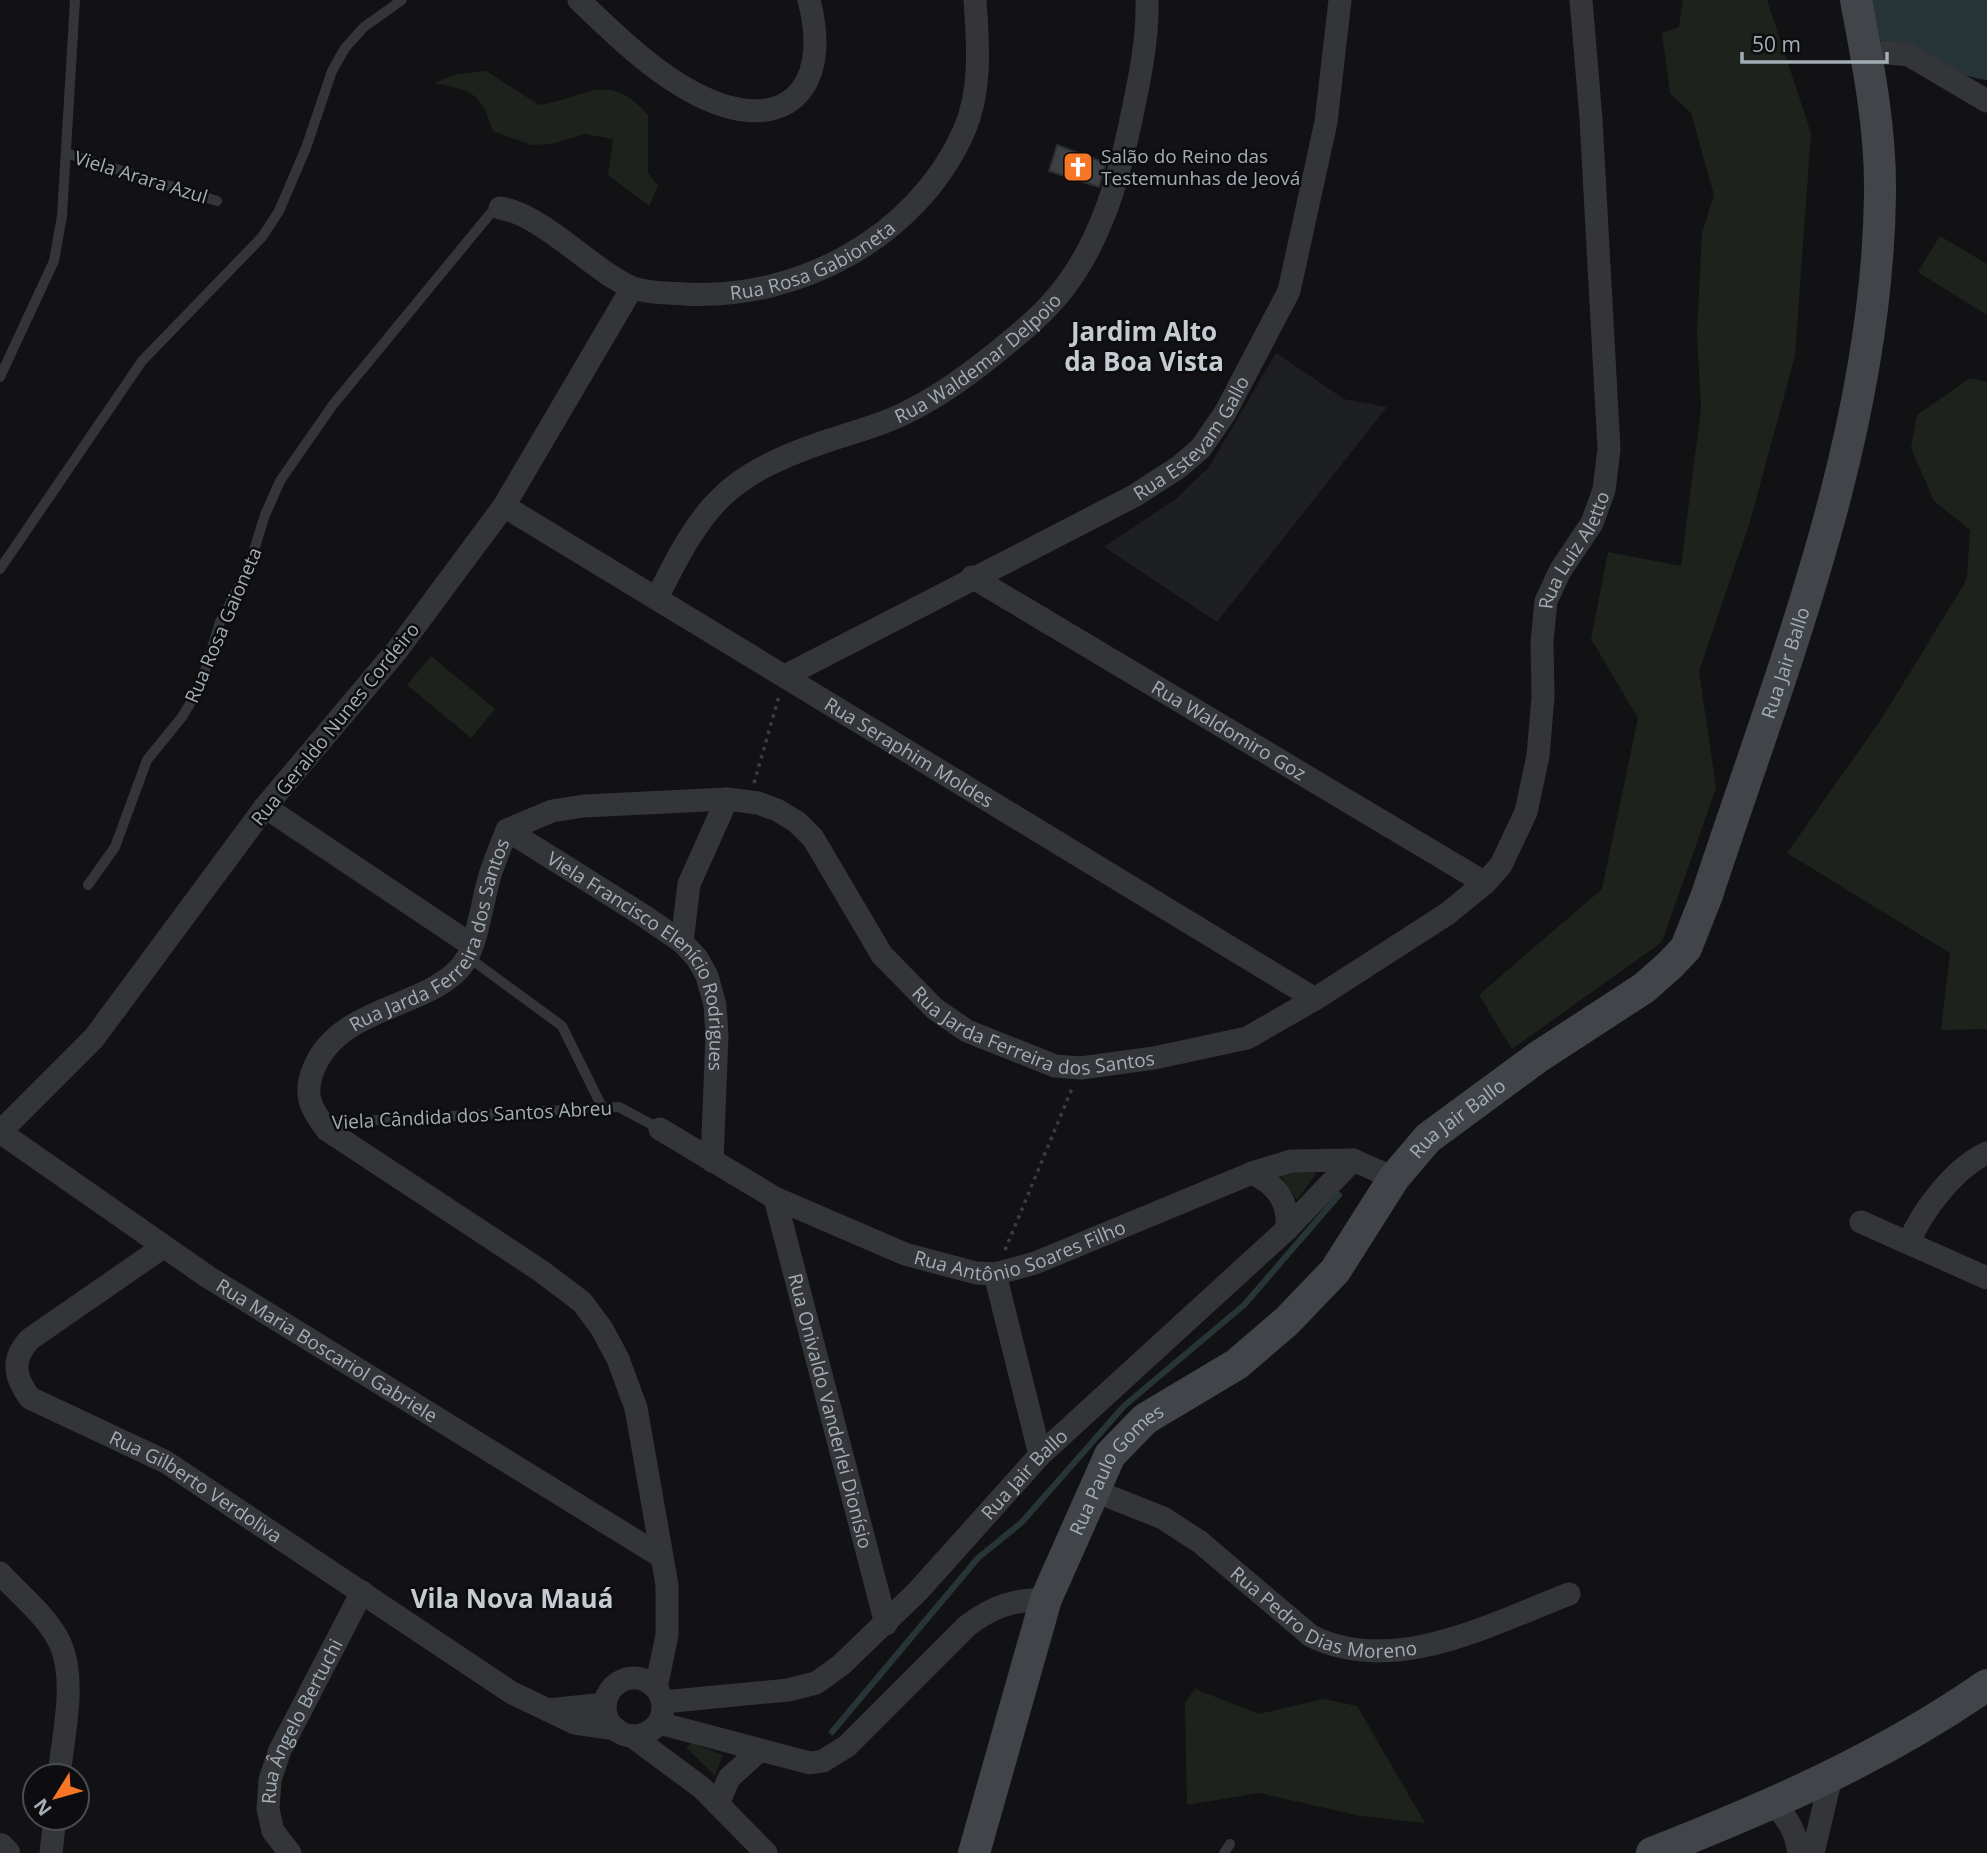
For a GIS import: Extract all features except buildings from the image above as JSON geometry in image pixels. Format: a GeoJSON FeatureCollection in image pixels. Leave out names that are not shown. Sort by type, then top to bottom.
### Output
{"type":"FeatureCollection","features":[{"type":"Feature","properties":{"kind":"main road","name":"Rua Jair Ballo"},"geometry":{"type":"LineString","coordinates":[[1394,1178],[1428,1138],[1538,1057],[1644,988],[1686,948],[1695,928],[1820,553],[1852,433],[1876,270],[1880,192],[1875,123],[1856,0]]}},
{"type":"Feature","properties":{"kind":"main road","name":"Rua Paulo Gomes"},"geometry":{"type":"LineString","coordinates":[[974,1853],[1046,1599],[1110,1455],[1145,1419],[1237,1364],[1287,1321],[1335,1271],[1394,1178]]}},
{"type":"Feature","properties":{"kind":"main road"},"geometry":{"type":"LineString","coordinates":[[1652,1853],[1774,1805],[1831,1777],[1934,1722],[1987,1685]]}},
{"type":"Feature","properties":{"kind":"street"},"geometry":{"type":"LineString","coordinates":[[579,0],[646,60],[694,94],[727,107],[750,109],[772,109],[787,103],[800,94],[812,75],[815,48],[809,0]]}},
{"type":"Feature","properties":{"kind":"street","name":"Rua Rosa Gabioneta"},"geometry":{"type":"LineString","coordinates":[[500,208],[543,229],[632,288],[705,295],[736,294],[779,285],[822,269],[872,242],[914,206],[948,162],[965,129],[975,95],[978,48],[975,0]]}},
{"type":"Feature","properties":{"kind":"street","name":"Rua Waldemar Delpoio"},"geometry":{"type":"LineString","coordinates":[[657,598],[699,521],[748,474],[786,455],[910,411],[943,393],[1026,329],[1056,299],[1075,272],[1112,192],[1138,88],[1148,24],[1147,0]]}},
{"type":"Feature","properties":{"kind":"street","name":"Rua Estevam Gallo"},"geometry":{"type":"LineString","coordinates":[[785,676],[972,577],[1134,496],[1179,467],[1201,448],[1225,413],[1289,291],[1326,122],[1340,0]]}},
{"type":"Feature","properties":{"kind":"street","name":"Rua Luiz Aletto"},"geometry":{"type":"LineString","coordinates":[[1315,999],[1447,914],[1485,883],[1501,865],[1526,812],[1538,756],[1546,601],[1560,571],[1592,523],[1604,490],[1609,449],[1591,119],[1581,0]]}},
{"type":"Feature","properties":{"kind":"street"},"geometry":{"type":"LineString","coordinates":[[1865,51],[1909,55],[1987,102]]}},
{"type":"Feature","properties":{"kind":"street","name":"Rua Geraldo Nunes Cordeiro"},"geometry":{"type":"LineString","coordinates":[[0,1132],[94,1038],[265,807],[398,649],[504,506],[632,288]]}},
{"type":"Feature","properties":{"kind":"street","name":"Rua Seraphim Moldes"},"geometry":{"type":"LineString","coordinates":[[504,506],[1315,999]]}},
{"type":"Feature","properties":{"kind":"street","name":"Rua Waldomiro Goz"},"geometry":{"type":"LineString","coordinates":[[972,577],[1485,883]]}},
{"type":"Feature","properties":{"kind":"street"},"geometry":{"type":"LineString","coordinates":[[682,942],[689,884],[738,800]]}},
{"type":"Feature","properties":{"kind":"street","name":"Rua Jarda Ferreira dos Santos"},"geometry":{"type":"LineString","coordinates":[[658,1710],[667,1635],[667,1584],[636,1408],[618,1359],[602,1329],[582,1302],[541,1271],[349,1146],[322,1123],[307,1100],[307,1083],[316,1063],[330,1044],[353,1024],[438,985],[454,973],[469,950],[507,830],[552,811],[584,806],[738,800],[777,810],[797,822],[813,838],[882,955],[934,1009],[967,1031],[1055,1066],[1081,1068],[1154,1058],[1247,1038],[1315,999]]}},
{"type":"Feature","properties":{"kind":"street"},"geometry":{"type":"LineString","coordinates":[[265,807],[469,950]]}},
{"type":"Feature","properties":{"kind":"street","name":"Viela Francisco Elenício Rodrigues"},"geometry":{"type":"LineString","coordinates":[[507,830],[682,942],[697,958],[707,976],[715,1005],[717,1035],[712,1161]]}},
{"type":"Feature","properties":{"kind":"street","name":"Rua Antônio Soares Filho"},"geometry":{"type":"LineString","coordinates":[[660,1129],[775,1198],[905,1254],[976,1273],[995,1274],[1035,1263],[1252,1173],[1291,1161],[1353,1160],[1394,1178]]}},
{"type":"Feature","properties":{"kind":"street","name":"Rua Maria Boscariol Gabriele"},"geometry":{"type":"LineString","coordinates":[[0,1132],[163,1247],[662,1557]]}},
{"type":"Feature","properties":{"kind":"street"},"geometry":{"type":"LineString","coordinates":[[1909,1242],[1925,1210],[1961,1172],[1987,1153]]}},
{"type":"Feature","properties":{"kind":"street","name":"Rua Jair Ballo"},"geometry":{"type":"LineString","coordinates":[[658,1710],[788,1690],[816,1683],[886,1624],[1040,1455],[1287,1229],[1353,1160]]}},
{"type":"Feature","properties":{"kind":"street"},"geometry":{"type":"LineString","coordinates":[[1252,1173],[1272,1183],[1279,1193],[1288,1213],[1287,1229]]}},
{"type":"Feature","properties":{"kind":"street","name":"Rua Onivaldo Vanderlei Dionísio"},"geometry":{"type":"LineString","coordinates":[[775,1198],[886,1624]]}},
{"type":"Feature","properties":{"kind":"street"},"geometry":{"type":"LineString","coordinates":[[1861,1222],[1987,1278]]}},
{"type":"Feature","properties":{"kind":"street","name":"Rua Gilberto Verdoliva"},"geometry":{"type":"LineString","coordinates":[[163,1247],[30,1339],[18,1352],[16,1370],[20,1385],[30,1398],[166,1462],[512,1693],[575,1723],[624,1733]]}},
{"type":"Feature","properties":{"kind":"street"},"geometry":{"type":"LineString","coordinates":[[995,1274],[1040,1455]]}},
{"type":"Feature","properties":{"kind":"street","name":"Rua Pedro Dias Moreno"},"geometry":{"type":"LineString","coordinates":[[1095,1491],[1163,1518],[1200,1542],[1311,1636],[1330,1646],[1356,1651],[1391,1651],[1460,1636],[1570,1594]]}},
{"type":"Feature","properties":{"kind":"street"},"geometry":{"type":"LineString","coordinates":[[0,1573],[48,1623],[60,1643],[67,1690],[60,1762]]}},
{"type":"Feature","properties":{"kind":"street","name":"Rua Ângelo Bertuchi"},"geometry":{"type":"LineString","coordinates":[[290,1853],[273,1830],[268,1809],[270,1780],[280,1750],[362,1592]]}},
{"type":"Feature","properties":{"kind":"street"},"geometry":{"type":"LineString","coordinates":[[658,1710],[759,1751],[810,1763],[823,1761],[847,1746],[967,1626],[989,1609],[1014,1600],[1046,1599]]}},
{"type":"Feature","properties":{"kind":"street"},"geometry":{"type":"LineString","coordinates":[[667,1635],[634,1678],[612,1689],[605,1704],[606,1714],[624,1733],[710,1796],[766,1853]]}},
{"type":"Feature","properties":{"kind":"street"},"geometry":{"type":"LineString","coordinates":[[634,1678],[646,1681],[658,1710],[710,1796]]}},
{"type":"Feature","properties":{"kind":"street"},"geometry":{"type":"LineString","coordinates":[[548,1710],[605,1704]]}},
{"type":"Feature","properties":{"kind":"street"},"geometry":{"type":"LineString","coordinates":[[624,1733],[641,1736],[658,1710]]}},
{"type":"Feature","properties":{"kind":"street"},"geometry":{"type":"LineString","coordinates":[[710,1796],[759,1751]]}},
{"type":"Feature","properties":{"kind":"street"},"geometry":{"type":"LineString","coordinates":[[1813,1853],[1831,1777]]}},
{"type":"Feature","properties":{"kind":"street"},"geometry":{"type":"LineString","coordinates":[[1774,1805],[1787,1817],[1797,1837],[1799,1853]]}},
{"type":"Feature","properties":{"kind":"street"},"geometry":{"type":"LineString","coordinates":[[51,1853],[53,1832]]}},
{"type":"Feature","properties":{"kind":"street"},"geometry":{"type":"LineString","coordinates":[[0,1847],[6,1853]]}},
{"type":"Feature","properties":{"kind":"lane"},"geometry":{"type":"LineString","coordinates":[[0,377],[54,261],[62,216],[75,0]]}},
{"type":"Feature","properties":{"kind":"lane"},"geometry":{"type":"LineString","coordinates":[[0,569],[142,361],[262,237],[295,173],[332,71],[345,48],[364,27],[402,0]]}},
{"type":"Feature","properties":{"kind":"lane","name":"Viela Arara Azul"},"geometry":{"type":"LineString","coordinates":[[66,153],[217,201]]}},
{"type":"Feature","properties":{"kind":"lane","name":"Rua Rosa Gaioneta"},"geometry":{"type":"LineString","coordinates":[[88,885],[115,846],[148,760],[182,717],[200,687],[220,622],[248,569],[265,515],[280,481],[332,406],[446,266],[491,214],[500,208]]}},
{"type":"Feature","properties":{"kind":"lane"},"geometry":{"type":"LineString","coordinates":[[469,950],[562,1026],[602,1107]]}},
{"type":"Feature","properties":{"kind":"lane","name":"Viela Cândida dos Santos Abreu"},"geometry":{"type":"LineString","coordinates":[[322,1123],[619,1107],[660,1129]]}},
{"type":"Feature","properties":{"kind":"path"},"geometry":{"type":"LineString","coordinates":[[738,800],[785,676]]}},
{"type":"Feature","properties":{"kind":"path"},"geometry":{"type":"LineString","coordinates":[[995,1274],[1081,1068]]}},
{"type":"Feature","properties":{"kind":"shaded area"},"geometry":{"type":"Polygon","coordinates":[[[1683,0],[1767,0],[1811,133],[1795,356],[1749,525],[1699,671],[1716,788],[1662,942],[1512,1049],[1479,995],[1602,889],[1638,718],[1591,639],[1608,552],[1681,566],[1701,409],[1697,334],[1702,233],[1714,195],[1691,113],[1670,93],[1662,33],[1679,27],[1683,0]]]}},
{"type":"Feature","properties":{"kind":"shaded area"},"geometry":{"type":"Polygon","coordinates":[[[1866,0],[1987,0],[1987,80],[1943,67],[1870,37],[1866,0]]]}},
{"type":"Feature","properties":{"kind":"shaded area"},"geometry":{"type":"Polygon","coordinates":[[[486,71],[539,105],[596,90],[621,93],[634,101],[648,115],[648,173],[658,186],[649,206],[608,175],[613,139],[585,134],[551,144],[531,145],[493,131],[484,108],[474,95],[458,88],[434,83],[457,74],[486,71]]]}},
{"type":"Feature","properties":{"kind":"shaded area"},"geometry":{"type":"Polygon","coordinates":[[[1940,236],[1987,264],[1987,315],[1918,272],[1940,236]]]}},
{"type":"Feature","properties":{"kind":"shaded area"},"geometry":{"type":"Polygon","coordinates":[[[1276,353],[1344,399],[1387,407],[1217,622],[1104,547],[1176,499],[1209,467],[1276,353]]]}},
{"type":"Feature","properties":{"kind":"shaded area"},"geometry":{"type":"Polygon","coordinates":[[[1970,378],[1987,382],[1987,1029],[1941,1030],[1950,953],[1787,853],[1882,718],[1967,577],[1970,530],[1934,501],[1911,448],[1917,415],[1970,378]]]}},
{"type":"Feature","properties":{"kind":"shaded area"},"geometry":{"type":"Polygon","coordinates":[[[431,656],[495,709],[471,738],[407,685],[431,656]]]}},
{"type":"Feature","properties":{"kind":"shaded area"},"geometry":{"type":"Polygon","coordinates":[[[1311,1168],[1316,1174],[1297,1200],[1280,1175],[1294,1169],[1311,1168]]]}},
{"type":"Feature","properties":{"kind":"shaded area"},"geometry":{"type":"Polygon","coordinates":[[[1195,1689],[1259,1714],[1323,1699],[1357,1706],[1425,1823],[1361,1816],[1259,1793],[1187,1805],[1185,1703],[1195,1689]]]}},
{"type":"Feature","properties":{"kind":"shaded area"},"geometry":{"type":"Polygon","coordinates":[[[692,1743],[723,1755],[715,1776],[686,1747],[692,1743]]]}},
{"type":"Feature","properties":{"kind":"waterway"},"geometry":{"type":"LineString","coordinates":[[832,1732],[978,1558],[1022,1522],[1124,1406],[1244,1305],[1339,1195]]}},
{"type":"Feature","properties":{"kind":"place","name":"Salão do Reino das Testemunhas de Jeová"},"geometry":{"type":"Point","coordinates":[1078,167]}},
{"type":"Feature","properties":{"kind":"district","name":"Jardim Alto da Boa Vista"},"geometry":{"type":"Point","coordinates":[1144,347]}},
{"type":"Feature","properties":{"kind":"district","name":"Vila Nova Mauá"},"geometry":{"type":"Point","coordinates":[512,1599]}}]}
